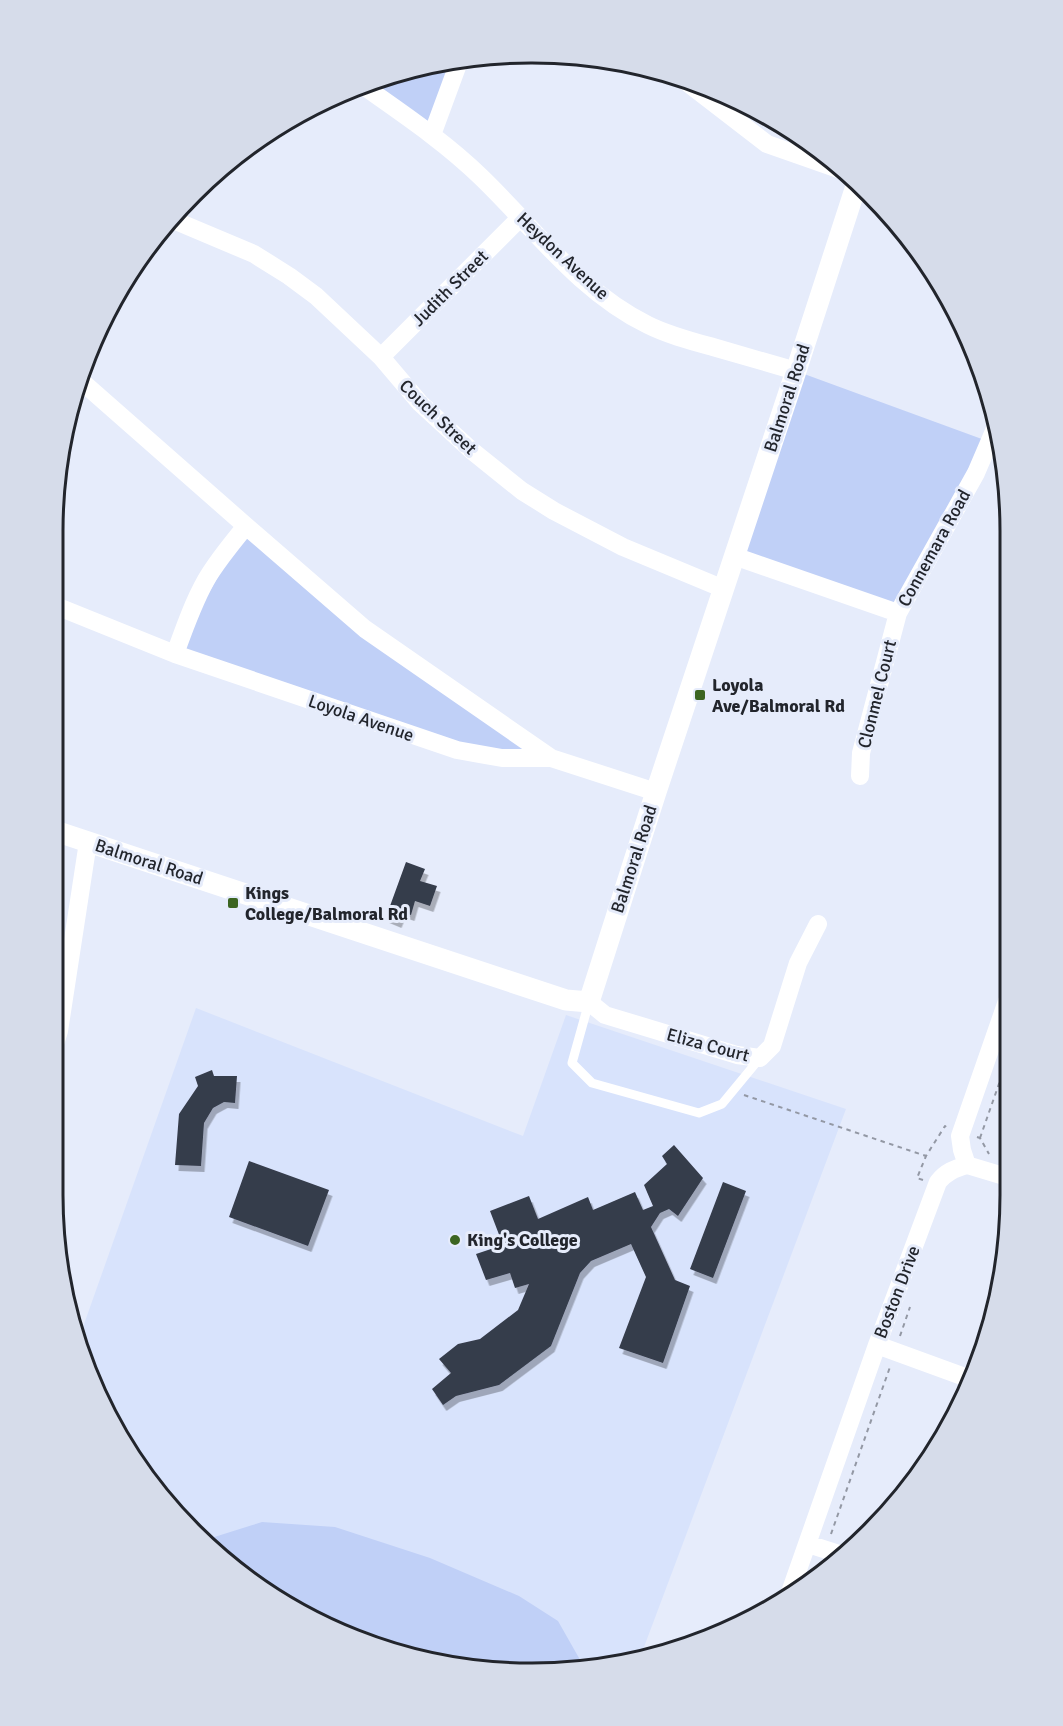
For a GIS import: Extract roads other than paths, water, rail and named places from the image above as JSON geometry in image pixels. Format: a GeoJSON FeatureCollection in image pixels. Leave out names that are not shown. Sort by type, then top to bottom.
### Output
{"type":"FeatureCollection","features":[{"type":"Feature","properties":{"kind":"street"},"geometry":{"type":"LineString","coordinates":[[432,135],[456,69]]}},
{"type":"Feature","properties":{"kind":"street","name":"Heydon Avenue"},"geometry":{"type":"LineString","coordinates":[[371,92],[432,135],[481,176],[591,288],[647,324],[680,337],[796,371]]}},
{"type":"Feature","properties":{"kind":"street"},"geometry":{"type":"LineString","coordinates":[[706,97],[767,144],[820,163]]}},
{"type":"Feature","properties":{"kind":"street","name":"Balmoral Road"},"geometry":{"type":"LineString","coordinates":[[63,834],[566,1000],[589,1002],[853,191]]}},
{"type":"Feature","properties":{"kind":"street","name":"Judith Street"},"geometry":{"type":"LineString","coordinates":[[381,357],[520,218]]}},
{"type":"Feature","properties":{"kind":"street","name":"Couch Street"},"geometry":{"type":"LineString","coordinates":[[179,223],[254,254],[316,296],[381,357],[420,403],[471,450],[522,491],[554,511],[614,542],[724,589]]}},
{"type":"Feature","properties":{"kind":"street","name":"Loyola Avenue"},"geometry":{"type":"LineString","coordinates":[[87,386],[365,629],[551,758],[656,792]]}},
{"type":"Feature","properties":{"kind":"street","name":"Connemara Road"},"geometry":{"type":"LineString","coordinates":[[734,556],[898,613],[976,472],[991,439]]}},
{"type":"Feature","properties":{"kind":"street"},"geometry":{"type":"LineString","coordinates":[[175,654],[193,606],[207,578],[246,526]]}},
{"type":"Feature","properties":{"kind":"street","name":"Loyola Avenue"},"geometry":{"type":"LineString","coordinates":[[63,609],[175,654],[457,750],[502,758],[551,758]]}},
{"type":"Feature","properties":{"kind":"street","name":"Clonmel Court"},"geometry":{"type":"LineString","coordinates":[[860,776],[861,753],[898,613]]}},
{"type":"Feature","properties":{"kind":"street"},"geometry":{"type":"LineString","coordinates":[[63,1005],[88,842]]}},
{"type":"Feature","properties":{"kind":"street","name":"Eliza Court"},"geometry":{"type":"LineString","coordinates":[[589,1002],[605,1015],[737,1055],[759,1058],[772,1047],[798,963],[818,924]]}},
{"type":"Feature","properties":{"kind":"street"},"geometry":{"type":"LineString","coordinates":[[1000,1021],[960,1136],[967,1165],[1000,1175]]}},
{"type":"Feature","properties":{"kind":"street","name":"Boston Drive"},"geometry":{"type":"LineString","coordinates":[[794,1583],[877,1345],[938,1182],[944,1174],[967,1165]]}},
{"type":"Feature","properties":{"kind":"street"},"geometry":{"type":"LineString","coordinates":[[877,1345],[963,1376]]}},
{"type":"Feature","properties":{"kind":"street"},"geometry":{"type":"LineString","coordinates":[[808,1544],[834,1552]]}},
{"type":"Feature","properties":{"kind":"lane"},"geometry":{"type":"LineString","coordinates":[[589,1002],[572,1064],[592,1083],[699,1113],[722,1104],[759,1058]]}},
{"type":"Feature","properties":{"kind":"place","name":"Loyola Ave/Balmoral Rd"},"geometry":{"type":"Point","coordinates":[700,695]}},
{"type":"Feature","properties":{"kind":"place","name":"Kings College/Balmoral Rd"},"geometry":{"type":"Point","coordinates":[233,903]}},
{"type":"Feature","properties":{"kind":"place","name":"King's College"},"geometry":{"type":"Point","coordinates":[455,1240]}}]}
